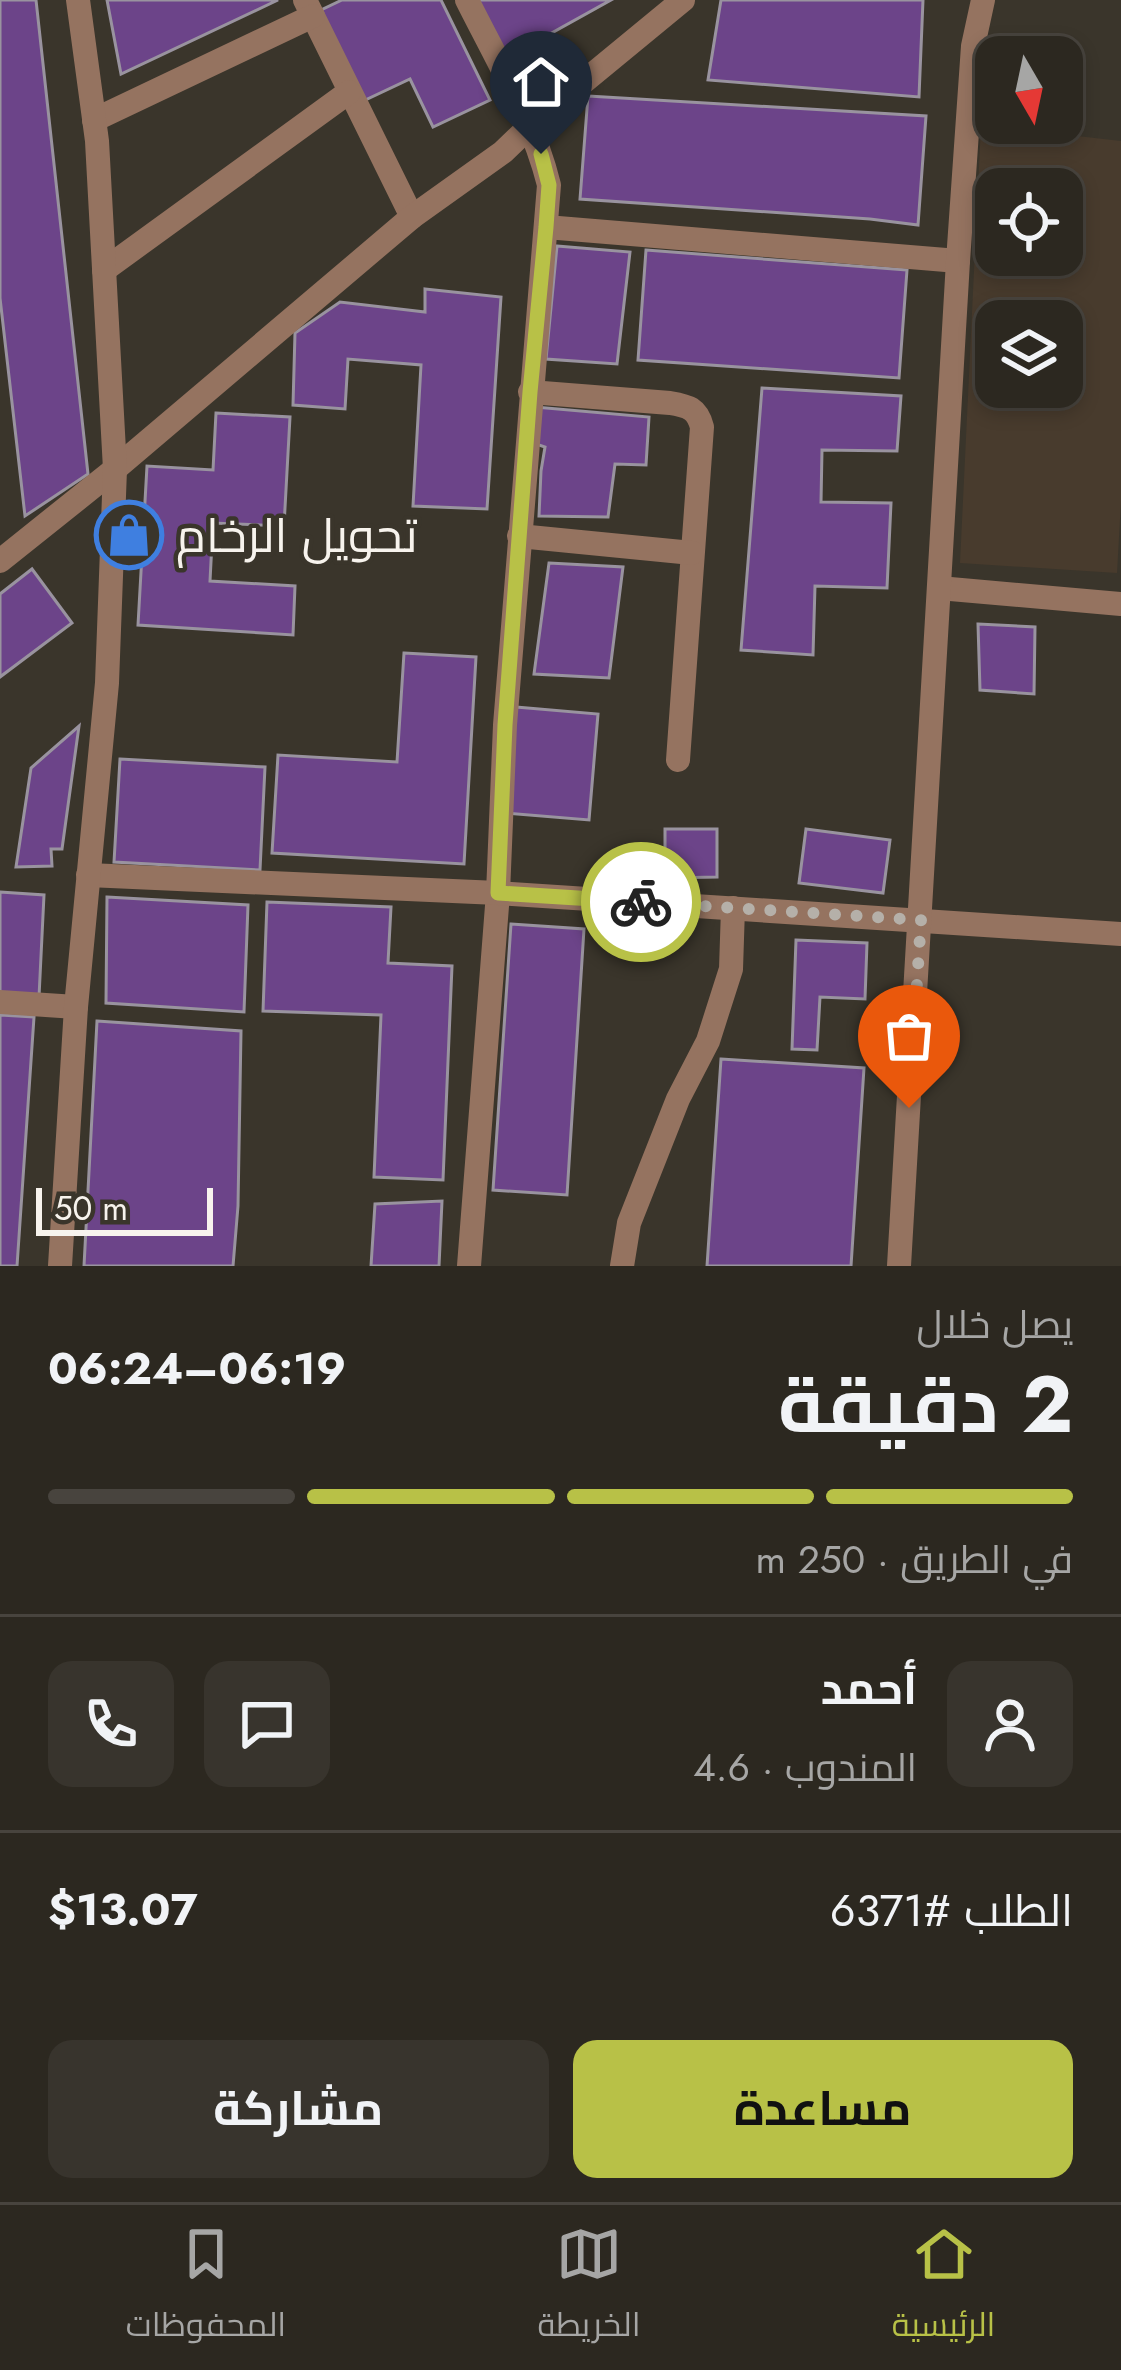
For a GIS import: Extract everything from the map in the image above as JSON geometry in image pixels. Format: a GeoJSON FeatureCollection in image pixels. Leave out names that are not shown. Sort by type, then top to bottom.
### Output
{"type":"FeatureCollection","features":[{"type":"Feature","properties":{"kind":"street"},"geometry":{"type":"LineString","coordinates":[[60,1266],[76,1007],[107,683],[115,470],[94,121],[79,0]]}},
{"type":"Feature","properties":{"kind":"street"},"geometry":{"type":"LineString","coordinates":[[467,0],[530,127],[549,185],[505,725],[498,893],[470,1266]]}},
{"type":"Feature","properties":{"kind":"street"},"geometry":{"type":"LineString","coordinates":[[0,561],[115,470],[412,217],[503,152],[683,0]]}},
{"type":"Feature","properties":{"kind":"street"},"geometry":{"type":"LineString","coordinates":[[899,1266],[958,261],[974,46],[983,0]]}},
{"type":"Feature","properties":{"kind":"street"},"geometry":{"type":"LineString","coordinates":[[94,121],[309,8],[412,217]]}},
{"type":"Feature","properties":{"kind":"street"},"geometry":{"type":"LineString","coordinates":[[104,270],[350,92]]}},
{"type":"Feature","properties":{"kind":"street"},"geometry":{"type":"LineString","coordinates":[[546,227],[958,261]]}},
{"type":"Feature","properties":{"kind":"street"},"geometry":{"type":"LineString","coordinates":[[530,392],[670,403],[691,407],[699,416],[702,427],[678,760]]}},
{"type":"Feature","properties":{"kind":"street"},"geometry":{"type":"LineString","coordinates":[[520,536],[692,553]]}},
{"type":"Feature","properties":{"kind":"street"},"geometry":{"type":"LineString","coordinates":[[939,588],[1121,604]]}},
{"type":"Feature","properties":{"kind":"street"},"geometry":{"type":"LineString","coordinates":[[88,874],[498,893],[1121,934]]}},
{"type":"Feature","properties":{"kind":"street"},"geometry":{"type":"LineString","coordinates":[[622,1266],[629,1223],[678,1099],[708,1041],[730,969],[733,908]]}},
{"type":"Feature","properties":{"kind":"street"},"geometry":{"type":"LineString","coordinates":[[0,1002],[76,1007]]}},
{"type":"Feature","properties":{"kind":"shaded area"},"geometry":{"type":"Polygon","coordinates":[[[1083,137],[1121,141],[1117,573],[960,563],[975,250],[975,276],[1083,276],[1083,168],[979,168],[980,144],[1083,144],[1083,137]]]}},
{"type":"Feature","properties":{"kind":"building"},"geometry":{"type":"Polygon","coordinates":[[[0,0],[36,0],[88,474],[25,516],[0,298],[0,0]]]}},
{"type":"Feature","properties":{"kind":"building"},"geometry":{"type":"Polygon","coordinates":[[[107,0],[278,0],[121,74],[107,0]]]}},
{"type":"Feature","properties":{"kind":"building"},"geometry":{"type":"Polygon","coordinates":[[[342,0],[441,0],[490,100],[433,127],[410,79],[361,102],[319,11],[342,0]]]}},
{"type":"Feature","properties":{"kind":"building"},"geometry":{"type":"Polygon","coordinates":[[[476,0],[611,0],[505,59],[476,0]]]}},
{"type":"Feature","properties":{"kind":"building"},"geometry":{"type":"Polygon","coordinates":[[[721,0],[923,0],[919,97],[708,80],[721,0]]]}},
{"type":"Feature","properties":{"kind":"building"},"geometry":{"type":"Polygon","coordinates":[[[588,96],[926,116],[918,225],[580,199],[588,96]]]}},
{"type":"Feature","properties":{"kind":"building"},"geometry":{"type":"Polygon","coordinates":[[[557,246],[630,252],[617,364],[546,359],[557,246]]]}},
{"type":"Feature","properties":{"kind":"building"},"geometry":{"type":"Polygon","coordinates":[[[646,250],[907,270],[899,378],[638,360],[646,250]]]}},
{"type":"Feature","properties":{"kind":"building"},"geometry":{"type":"Polygon","coordinates":[[[425,289],[501,297],[487,509],[413,506],[421,365],[348,359],[345,409],[293,405],[295,333],[340,302],[425,312],[425,289]]]}},
{"type":"Feature","properties":{"kind":"building"},"geometry":{"type":"Polygon","coordinates":[[[762,388],[901,396],[897,451],[822,450],[821,502],[891,503],[887,588],[815,586],[813,655],[741,650],[762,388]]]}},
{"type":"Feature","properties":{"kind":"building"},"geometry":{"type":"Polygon","coordinates":[[[535,407],[649,417],[646,465],[615,464],[608,517],[539,516],[545,447],[533,443],[535,407]]]}},
{"type":"Feature","properties":{"kind":"building"},"geometry":{"type":"Polygon","coordinates":[[[216,413],[290,417],[284,526],[213,523],[210,581],[295,586],[293,635],[138,625],[147,466],[213,470],[216,413]]]}},
{"type":"Feature","properties":{"kind":"building"},"geometry":{"type":"Polygon","coordinates":[[[549,563],[623,567],[609,678],[534,674],[549,563]]]}},
{"type":"Feature","properties":{"kind":"building"},"geometry":{"type":"Polygon","coordinates":[[[32,569],[72,623],[0,677],[0,594],[32,569]]]}},
{"type":"Feature","properties":{"kind":"building"},"geometry":{"type":"Polygon","coordinates":[[[978,624],[1035,627],[1034,694],[980,690],[978,624]]]}},
{"type":"Feature","properties":{"kind":"building"},"geometry":{"type":"Polygon","coordinates":[[[404,653],[476,657],[464,864],[272,853],[278,755],[397,762],[404,653]]]}},
{"type":"Feature","properties":{"kind":"building"},"geometry":{"type":"Polygon","coordinates":[[[516,707],[598,714],[589,820],[506,813],[516,707]]]}},
{"type":"Feature","properties":{"kind":"building"},"geometry":{"type":"Polygon","coordinates":[[[79,726],[62,849],[51,849],[52,866],[16,867],[31,768],[79,726]]]}},
{"type":"Feature","properties":{"kind":"building"},"geometry":{"type":"Polygon","coordinates":[[[120,759],[265,767],[260,870],[114,862],[120,759]]]}},
{"type":"Feature","properties":{"kind":"building"},"geometry":{"type":"Polygon","coordinates":[[[665,829],[717,829],[717,877],[665,878],[665,829]]]}},
{"type":"Feature","properties":{"kind":"building"},"geometry":{"type":"Polygon","coordinates":[[[806,829],[890,840],[883,893],[799,883],[806,829]]]}},
{"type":"Feature","properties":{"kind":"building"},"geometry":{"type":"Polygon","coordinates":[[[0,892],[44,895],[39,997],[0,995],[0,892]]]}},
{"type":"Feature","properties":{"kind":"building"},"geometry":{"type":"Polygon","coordinates":[[[107,897],[248,905],[244,1012],[106,1003],[107,897]]]}},
{"type":"Feature","properties":{"kind":"building"},"geometry":{"type":"Polygon","coordinates":[[[267,902],[391,907],[388,963],[452,966],[443,1180],[374,1177],[381,1015],[263,1011],[267,902]]]}},
{"type":"Feature","properties":{"kind":"building"},"geometry":{"type":"Polygon","coordinates":[[[511,924],[584,929],[567,1195],[493,1190],[511,924]]]}},
{"type":"Feature","properties":{"kind":"building"},"geometry":{"type":"Polygon","coordinates":[[[796,940],[867,943],[865,999],[820,997],[817,1050],[792,1049],[796,940]]]}},
{"type":"Feature","properties":{"kind":"building"},"geometry":{"type":"Polygon","coordinates":[[[0,1015],[34,1017],[17,1266],[0,1266],[0,1015]]]}},
{"type":"Feature","properties":{"kind":"building"},"geometry":{"type":"Polygon","coordinates":[[[97,1021],[241,1031],[233,1266],[84,1266],[97,1021]]]}},
{"type":"Feature","properties":{"kind":"building"},"geometry":{"type":"Polygon","coordinates":[[[721,1059],[864,1068],[851,1266],[707,1266],[721,1059]]]}},
{"type":"Feature","properties":{"kind":"building"},"geometry":{"type":"Polygon","coordinates":[[[442,1201],[439,1266],[371,1266],[375,1204],[442,1201]]]}},
{"type":"Feature","properties":{"kind":"way so far"},"geometry":{"type":"LineString","coordinates":[[641,902],[921,920],[909,1108]]}},
{"type":"Feature","properties":{"kind":"place","name":"تحويل الرخام"},"geometry":{"type":"Point","coordinates":[129,535]}},
{"type":"Feature","properties":{"kind":"route"},"geometry":{"type":"LineString","coordinates":[[541,154],[549,185],[505,725],[498,893],[641,902]]}}]}
